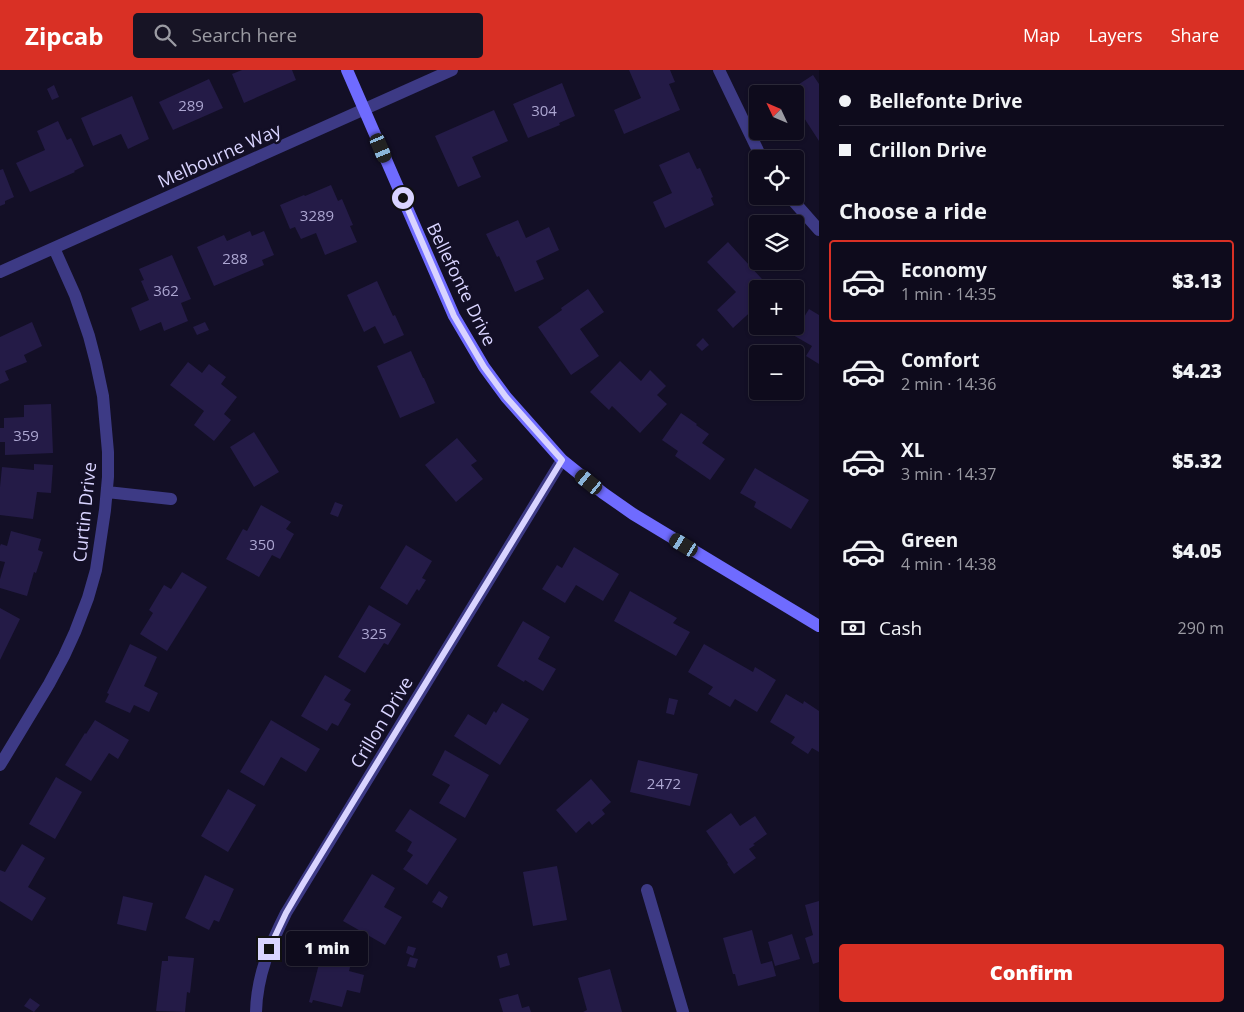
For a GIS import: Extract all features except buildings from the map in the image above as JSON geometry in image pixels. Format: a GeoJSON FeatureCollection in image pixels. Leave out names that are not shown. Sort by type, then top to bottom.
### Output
{"type":"FeatureCollection","features":[{"type":"Feature","properties":{"kind":"street","name":"Bellefonte Drive"},"geometry":{"type":"LineString","coordinates":[[347,70],[454,316],[484,367],[501,389],[562,460],[603,493],[633,514],[819,626]]}},
{"type":"Feature","properties":{"kind":"street","name":"Melbourne Way"},"geometry":{"type":"LineString","coordinates":[[0,272],[452,70]]}},
{"type":"Feature","properties":{"kind":"street"},"geometry":{"type":"LineString","coordinates":[[719,70],[758,150]]}},
{"type":"Feature","properties":{"kind":"street"},"geometry":{"type":"LineString","coordinates":[[797,205],[819,230]]}},
{"type":"Feature","properties":{"kind":"street","name":"Curtin Drive"},"geometry":{"type":"LineString","coordinates":[[0,765],[49,684],[75,632],[96,570],[106,510],[108,452],[103,396],[89,336],[75,295],[54,248]]}},
{"type":"Feature","properties":{"kind":"street","name":"Crillon Drive"},"geometry":{"type":"LineString","coordinates":[[256,1012],[264,962],[286,913],[562,460]]}},
{"type":"Feature","properties":{"kind":"street"},"geometry":{"type":"LineString","coordinates":[[107,492],[171,499]]}},
{"type":"Feature","properties":{"kind":"street"},"geometry":{"type":"LineString","coordinates":[[647,890],[683,1012]]}},
{"type":"Feature","properties":{"kind":"route"},"geometry":{"type":"LineString","coordinates":[[269,949],[286,913],[303,884],[562,460],[506,397],[484,367],[454,316],[403,198]]}}]}
